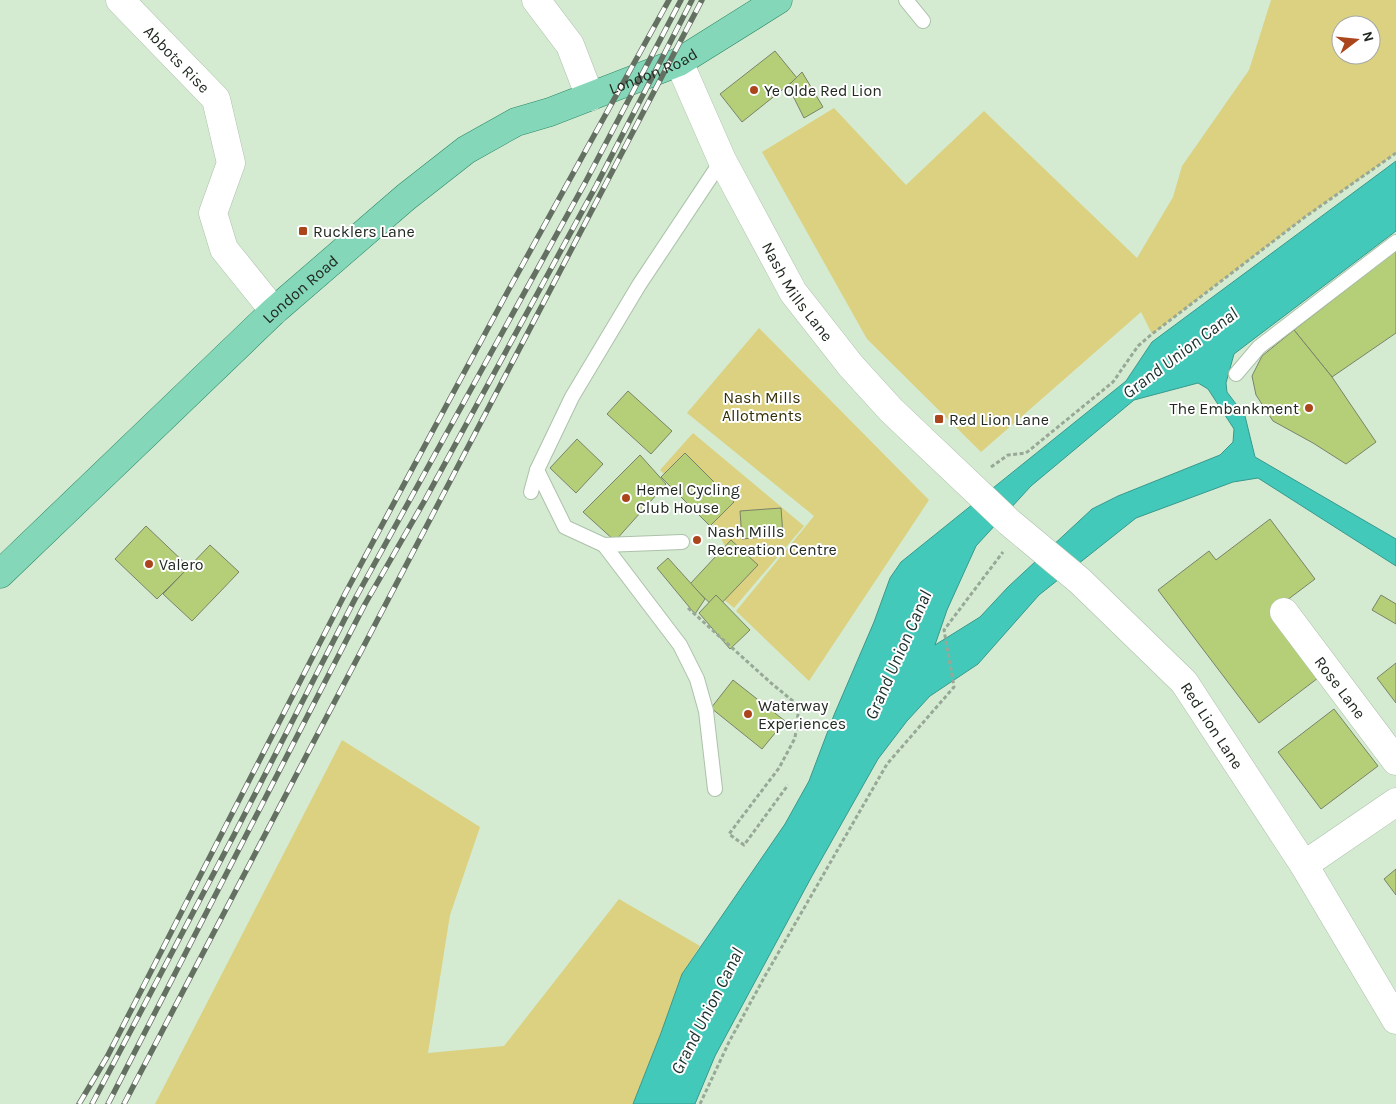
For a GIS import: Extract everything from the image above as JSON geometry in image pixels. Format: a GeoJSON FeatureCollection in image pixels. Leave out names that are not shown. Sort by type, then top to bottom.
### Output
{"type":"FeatureCollection","features":[{"type":"Feature","properties":{"kind":"main road","name":"London Road"},"geometry":{"type":"LineString","coordinates":[[0,574],[274,310],[406,197],[466,150],[516,122],[550,112],[679,62],[778,0]]}},
{"type":"Feature","properties":{"kind":"street","name":"Abbots Rise"},"geometry":{"type":"LineString","coordinates":[[120,0],[216,99],[232,163],[212,213],[224,249],[274,310]]}},
{"type":"Feature","properties":{"kind":"street"},"geometry":{"type":"LineString","coordinates":[[536,0],[570,45],[590,97]]}},
{"type":"Feature","properties":{"kind":"street","name":"Nash Mills Lane"},"geometry":{"type":"LineString","coordinates":[[679,62],[722,160],[793,292],[851,366],[891,410],[968,483]]}},
{"type":"Feature","properties":{"kind":"street","name":"Red Lion Lane"},"geometry":{"type":"LineString","coordinates":[[968,483],[1080,581],[1184,682],[1304,865],[1396,1020]]}},
{"type":"Feature","properties":{"kind":"street","name":"Rose Lane"},"geometry":{"type":"LineString","coordinates":[[1284,612],[1396,761]]}},
{"type":"Feature","properties":{"kind":"street"},"geometry":{"type":"LineString","coordinates":[[1304,865],[1396,802]]}},
{"type":"Feature","properties":{"kind":"lane"},"geometry":{"type":"LineString","coordinates":[[906,0],[923,21]]}},
{"type":"Feature","properties":{"kind":"lane"},"geometry":{"type":"LineString","coordinates":[[531,492],[537,470],[572,397],[639,285],[722,160]]}},
{"type":"Feature","properties":{"kind":"lane"},"geometry":{"type":"LineString","coordinates":[[1236,374],[1259,347],[1396,242]]}},
{"type":"Feature","properties":{"kind":"lane"},"geometry":{"type":"LineString","coordinates":[[537,470],[565,527],[604,545],[682,542]]}},
{"type":"Feature","properties":{"kind":"lane"},"geometry":{"type":"LineString","coordinates":[[604,545],[680,645],[697,679],[706,711],[716,789]]}},
{"type":"Feature","properties":{"kind":"path"},"geometry":{"type":"LineString","coordinates":[[968,483],[1008,455],[1026,453],[1113,382],[1138,346],[1152,334],[1305,217],[1396,153]]}},
{"type":"Feature","properties":{"kind":"path"},"geometry":{"type":"LineString","coordinates":[[700,1104],[729,1042],[887,764],[954,687],[944,630],[1020,530]]}},
{"type":"Feature","properties":{"kind":"path"},"geometry":{"type":"LineString","coordinates":[[688,608],[799,706],[795,738],[779,768],[729,834],[744,845],[788,785]]}},
{"type":"Feature","properties":{"kind":"green space"},"geometry":{"type":"Polygon","coordinates":[[[1271,0],[1396,0],[1396,153],[1305,217],[1152,334],[1141,312],[981,452],[867,339],[762,152],[834,108],[906,185],[984,111],[1137,258],[1173,197],[1182,166],[1249,70],[1271,0]]]}},
{"type":"Feature","properties":{"kind":"green space","name":"Nash Mills Allotments"},"geometry":{"type":"Polygon","coordinates":[[[759,328],[929,500],[809,681],[736,611],[814,516],[687,413],[759,328]]]}},
{"type":"Feature","properties":{"kind":"green space"},"geometry":{"type":"Polygon","coordinates":[[[693,433],[804,526],[734,608],[699,579],[726,548],[711,520],[660,470],[693,433]]]}},
{"type":"Feature","properties":{"kind":"green space"},"geometry":{"type":"Polygon","coordinates":[[[342,740],[480,827],[450,915],[428,1053],[504,1046],[619,899],[700,946],[682,974],[633,1104],[155,1104],[342,740]]]}},
{"type":"Feature","properties":{"kind":"water","name":"Grand Union Canal"},"geometry":{"type":"Polygon","coordinates":[[[1396,161],[1396,231],[1234,354],[1226,383],[1227,392],[1245,416],[1255,457],[1396,539],[1396,566],[1258,478],[1233,482],[1136,518],[1039,595],[978,664],[930,696],[907,721],[878,759],[812,876],[715,1056],[695,1104],[633,1104],[682,974],[785,824],[809,781],[890,578],[901,562],[1126,381],[1152,342],[1396,161]],[[1198,383],[1134,400],[1031,486],[976,546],[947,610],[935,645],[980,617],[1008,587],[1092,509],[1118,496],[1220,455],[1233,442],[1234,429],[1208,389],[1198,383]]]}},
{"type":"Feature","properties":{"kind":"building","name":"Ye Olde Red Lion"},"geometry":{"type":"Polygon","coordinates":[[[775,51],[797,78],[742,122],[720,94],[775,51]]]}},
{"type":"Feature","properties":{"kind":"building"},"geometry":{"type":"Polygon","coordinates":[[[802,72],[823,107],[804,118],[788,86],[802,72]]]}},
{"type":"Feature","properties":{"kind":"building","name":"The Embankment"},"geometry":{"type":"Polygon","coordinates":[[[1396,251],[1396,333],[1332,377],[1294,330],[1396,251]]]}},
{"type":"Feature","properties":{"kind":"building","name":"The Embankment"},"geometry":{"type":"Polygon","coordinates":[[[1294,330],[1332,377],[1376,442],[1346,464],[1273,421],[1256,395],[1252,376],[1262,356],[1294,330]]]}},
{"type":"Feature","properties":{"kind":"building"},"geometry":{"type":"Polygon","coordinates":[[[628,391],[672,431],[651,454],[607,414],[628,391]]]}},
{"type":"Feature","properties":{"kind":"building"},"geometry":{"type":"Polygon","coordinates":[[[577,439],[603,464],[576,493],[550,468],[577,439]]]}},
{"type":"Feature","properties":{"kind":"building","name":"Nash Mills Recreation Centre"},"geometry":{"type":"Polygon","coordinates":[[[685,453],[734,502],[710,526],[661,477],[685,453]]]}},
{"type":"Feature","properties":{"kind":"building","name":"Hemel Cycling Club House"},"geometry":{"type":"Polygon","coordinates":[[[640,455],[666,484],[615,541],[583,512],[640,455]]]}},
{"type":"Feature","properties":{"kind":"building","name":"Nash Mills Recreation Centre"},"geometry":{"type":"Polygon","coordinates":[[[781,508],[783,535],[742,539],[740,511],[781,508]]]}},
{"type":"Feature","properties":{"kind":"building"},"geometry":{"type":"Polygon","coordinates":[[[1270,519],[1315,579],[1270,613],[1318,678],[1259,723],[1158,590],[1209,551],[1216,560],[1270,519]]]}},
{"type":"Feature","properties":{"kind":"building"},"geometry":{"type":"Polygon","coordinates":[[[146,526],[189,567],[157,599],[115,559],[146,526]]]}},
{"type":"Feature","properties":{"kind":"building","name":"Nash Mills Recreation Centre"},"geometry":{"type":"Polygon","coordinates":[[[731,540],[758,565],[716,609],[690,584],[731,540]]]}},
{"type":"Feature","properties":{"kind":"building"},"geometry":{"type":"Polygon","coordinates":[[[210,545],[239,572],[192,621],[163,594],[210,545]]]}},
{"type":"Feature","properties":{"kind":"building"},"geometry":{"type":"Polygon","coordinates":[[[668,558],[705,599],[695,614],[657,568],[668,558]]]}},
{"type":"Feature","properties":{"kind":"building"},"geometry":{"type":"Polygon","coordinates":[[[716,595],[750,630],[730,649],[699,613],[716,595]]]}},
{"type":"Feature","properties":{"kind":"building"},"geometry":{"type":"Polygon","coordinates":[[[1381,595],[1396,604],[1396,624],[1372,610],[1381,595]]]}},
{"type":"Feature","properties":{"kind":"building"},"geometry":{"type":"Polygon","coordinates":[[[1396,663],[1396,703],[1377,678],[1396,663]]]}},
{"type":"Feature","properties":{"kind":"building","name":"Waterway Experiences"},"geometry":{"type":"Polygon","coordinates":[[[733,680],[785,721],[762,749],[711,708],[733,680]]]}},
{"type":"Feature","properties":{"kind":"building"},"geometry":{"type":"Polygon","coordinates":[[[1334,709],[1378,766],[1321,809],[1278,752],[1334,709]]]}},
{"type":"Feature","properties":{"kind":"building"},"geometry":{"type":"Polygon","coordinates":[[[1396,869],[1396,895],[1384,879],[1396,869]]]}},
{"type":"Feature","properties":{"kind":"railway"},"geometry":{"type":"LineString","coordinates":[[79,1104],[107,1057],[346,592],[508,291],[669,0]]}},
{"type":"Feature","properties":{"kind":"railway"},"geometry":{"type":"LineString","coordinates":[[92,1104],[234,835],[355,599],[585,183],[681,0]]}},
{"type":"Feature","properties":{"kind":"railway"},"geometry":{"type":"LineString","coordinates":[[108,1104],[365,604],[425,500],[596,186],[692,0]]}},
{"type":"Feature","properties":{"kind":"railway"},"geometry":{"type":"LineString","coordinates":[[124,1104],[702,0]]}},
{"type":"Feature","properties":{"kind":"place","name":"Ye Olde Red Lion"},"geometry":{"type":"Point","coordinates":[754,90]}},
{"type":"Feature","properties":{"kind":"place","name":"Rucklers Lane"},"geometry":{"type":"Point","coordinates":[303,231]}},
{"type":"Feature","properties":{"kind":"place","name":"The Embankment"},"geometry":{"type":"Point","coordinates":[1309,408]}},
{"type":"Feature","properties":{"kind":"place","name":"Red Lion Lane"},"geometry":{"type":"Point","coordinates":[939,419]}},
{"type":"Feature","properties":{"kind":"place","name":"Hemel Cycling Club House"},"geometry":{"type":"Point","coordinates":[626,498]}},
{"type":"Feature","properties":{"kind":"place","name":"Nash Mills Recreation Centre"},"geometry":{"type":"Point","coordinates":[697,540]}},
{"type":"Feature","properties":{"kind":"place","name":"Valero"},"geometry":{"type":"Point","coordinates":[149,564]}},
{"type":"Feature","properties":{"kind":"place","name":"Waterway Experiences"},"geometry":{"type":"Point","coordinates":[748,714]}}]}
